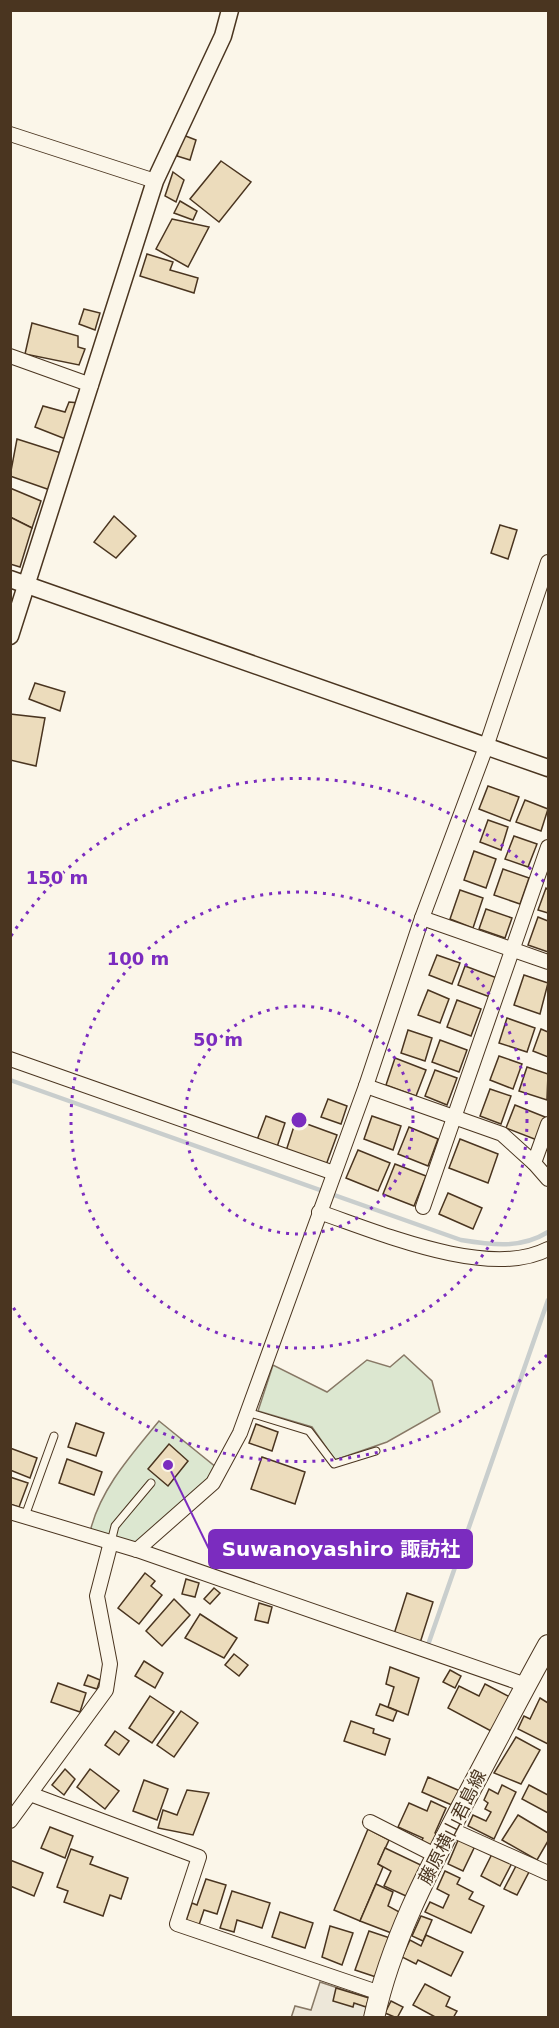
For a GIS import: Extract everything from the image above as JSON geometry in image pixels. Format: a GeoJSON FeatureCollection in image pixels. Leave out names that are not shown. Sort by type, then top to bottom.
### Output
{"type":"FeatureCollection","features":[{"type":"Feature","properties":{"kind":"main road","name":"藤原横山君島線"},"geometry":{"type":"LineString","coordinates":[[374,2018],[380,1993],[408,1915],[450,1829],[549,1645]]}},
{"type":"Feature","properties":{"kind":"street"},"geometry":{"type":"LineString","coordinates":[[10,636],[155,181],[223,36],[230,10]]}},
{"type":"Feature","properties":{"kind":"street"},"geometry":{"type":"LineString","coordinates":[[10,134],[155,181]]}},
{"type":"Feature","properties":{"kind":"street"},"geometry":{"type":"LineString","coordinates":[[10,356],[91,385]]}},
{"type":"Feature","properties":{"kind":"street"},"geometry":{"type":"LineString","coordinates":[[137,1550],[213,1483],[240,1433],[366,1086],[422,918],[486,747],[549,562]]}},
{"type":"Feature","properties":{"kind":"street"},"geometry":{"type":"LineString","coordinates":[[10,579],[549,768]]}},
{"type":"Feature","properties":{"kind":"street"},"geometry":{"type":"LineString","coordinates":[[423,1207],[456,1119],[549,847]]}},
{"type":"Feature","properties":{"kind":"street"},"geometry":{"type":"LineString","coordinates":[[422,918],[549,962]]}},
{"type":"Feature","properties":{"kind":"street"},"geometry":{"type":"LineString","coordinates":[[10,1059],[332,1177]]}},
{"type":"Feature","properties":{"kind":"street"},"geometry":{"type":"LineString","coordinates":[[366,1086],[502,1134],[549,1179]]}},
{"type":"Feature","properties":{"kind":"street"},"geometry":{"type":"LineString","coordinates":[[534,1163],[549,1124]]}},
{"type":"Feature","properties":{"kind":"street"},"geometry":{"type":"LineString","coordinates":[[319,1212],[439,1252],[499,1258],[538,1254],[549,1249]]}},
{"type":"Feature","properties":{"kind":"street"},"geometry":{"type":"LineString","coordinates":[[10,1512],[137,1550],[526,1685]]}},
{"type":"Feature","properties":{"kind":"street"},"geometry":{"type":"LineString","coordinates":[[10,1821],[106,1690],[110,1664],[96,1596],[111,1542]]}},
{"type":"Feature","properties":{"kind":"street"},"geometry":{"type":"LineString","coordinates":[[30,1794],[199,1857],[177,1924],[380,1993]]}},
{"type":"Feature","properties":{"kind":"street"},"geometry":{"type":"LineString","coordinates":[[370,1822],[437,1856]]}},
{"type":"Feature","properties":{"kind":"street"},"geometry":{"type":"LineString","coordinates":[[450,1829],[549,1873]]}},
{"type":"Feature","properties":{"kind":"lane"},"geometry":{"type":"LineString","coordinates":[[247,1412],[309,1431],[334,1464],[376,1451]]}},
{"type":"Feature","properties":{"kind":"lane"},"geometry":{"type":"LineString","coordinates":[[25,1516],[54,1436]]}},
{"type":"Feature","properties":{"kind":"lane"},"geometry":{"type":"LineString","coordinates":[[111,1542],[115,1526],[151,1483]]}},
{"type":"Feature","properties":{"kind":"green space"},"geometry":{"type":"Polygon","coordinates":[[[404,1355],[432,1381],[440,1412],[387,1442],[335,1460],[312,1427],[258,1411],[273,1365],[327,1392],[367,1360],[390,1367],[404,1355]]]}},
{"type":"Feature","properties":{"kind":"green space"},"geometry":{"type":"Polygon","coordinates":[[[159,1421],[217,1468],[209,1481],[137,1548],[90,1532],[101,1501],[109,1487],[159,1421]]]}},
{"type":"Feature","properties":{"kind":"shaded area"},"geometry":{"type":"Polygon","coordinates":[[[320,1982],[371,1999],[366,2017],[291,2018],[295,2006],[311,2010],[320,1982]]]}},
{"type":"Feature","properties":{"kind":"building"},"geometry":{"type":"Polygon","coordinates":[[[183,135],[196,140],[190,160],[177,156],[183,135]]]}},
{"type":"Feature","properties":{"kind":"building"},"geometry":{"type":"Polygon","coordinates":[[[221,161],[251,182],[219,222],[190,199],[221,161]]]}},
{"type":"Feature","properties":{"kind":"building"},"geometry":{"type":"Polygon","coordinates":[[[173,172],[184,180],[176,202],[165,196],[173,172]]]}},
{"type":"Feature","properties":{"kind":"building"},"geometry":{"type":"Polygon","coordinates":[[[180,201],[197,211],[193,220],[174,213],[180,201]]]}},
{"type":"Feature","properties":{"kind":"building"},"geometry":{"type":"Polygon","coordinates":[[[172,219],[209,227],[188,267],[156,249],[172,219]]]}},
{"type":"Feature","properties":{"kind":"building"},"geometry":{"type":"Polygon","coordinates":[[[147,254],[173,262],[170,270],[198,278],[194,293],[140,276],[147,254]]]}},
{"type":"Feature","properties":{"kind":"building"},"geometry":{"type":"Polygon","coordinates":[[[84,309],[100,313],[95,330],[79,324],[84,309]]]}},
{"type":"Feature","properties":{"kind":"building"},"geometry":{"type":"Polygon","coordinates":[[[32,323],[78,336],[78,347],[85,349],[79,365],[25,354],[32,323]]]}},
{"type":"Feature","properties":{"kind":"building"},"geometry":{"type":"Polygon","coordinates":[[[69,402],[79,403],[68,440],[35,427],[43,406],[65,412],[69,402]]]}},
{"type":"Feature","properties":{"kind":"building"},"geometry":{"type":"Polygon","coordinates":[[[17,439],[61,453],[50,490],[10,476],[17,439]]]}},
{"type":"Feature","properties":{"kind":"building"},"geometry":{"type":"Polygon","coordinates":[[[10,488],[41,501],[32,528],[10,517],[10,488]]]}},
{"type":"Feature","properties":{"kind":"building"},"geometry":{"type":"Polygon","coordinates":[[[114,516],[136,536],[116,558],[94,542],[114,516]]]}},
{"type":"Feature","properties":{"kind":"building"},"geometry":{"type":"Polygon","coordinates":[[[10,517],[32,528],[20,567],[10,564],[10,517]]]}},
{"type":"Feature","properties":{"kind":"building"},"geometry":{"type":"Polygon","coordinates":[[[500,525],[517,530],[508,559],[491,553],[500,525]]]}},
{"type":"Feature","properties":{"kind":"building"},"geometry":{"type":"Polygon","coordinates":[[[35,683],[65,692],[60,711],[29,699],[35,683]]]}},
{"type":"Feature","properties":{"kind":"building"},"geometry":{"type":"Polygon","coordinates":[[[10,714],[45,718],[36,766],[10,760],[10,714]]]}},
{"type":"Feature","properties":{"kind":"building"},"geometry":{"type":"Polygon","coordinates":[[[488,786],[519,797],[510,821],[479,809],[488,786]]]}},
{"type":"Feature","properties":{"kind":"building"},"geometry":{"type":"Polygon","coordinates":[[[525,800],[548,809],[541,831],[516,822],[525,800]]]}},
{"type":"Feature","properties":{"kind":"building"},"geometry":{"type":"Polygon","coordinates":[[[488,820],[508,827],[501,850],[480,842],[488,820]]]}},
{"type":"Feature","properties":{"kind":"building"},"geometry":{"type":"Polygon","coordinates":[[[514,836],[537,844],[528,867],[505,859],[514,836]]]}},
{"type":"Feature","properties":{"kind":"building"},"geometry":{"type":"Polygon","coordinates":[[[474,851],[496,859],[486,888],[464,880],[474,851]]]}},
{"type":"Feature","properties":{"kind":"building"},"geometry":{"type":"Polygon","coordinates":[[[503,869],[529,878],[520,904],[494,895],[503,869]]]}},
{"type":"Feature","properties":{"kind":"building"},"geometry":{"type":"Polygon","coordinates":[[[546,888],[548,890],[548,913],[538,910],[546,888]]]}},
{"type":"Feature","properties":{"kind":"building"},"geometry":{"type":"Polygon","coordinates":[[[460,890],[483,898],[473,928],[450,919],[460,890]]]}},
{"type":"Feature","properties":{"kind":"building"},"geometry":{"type":"Polygon","coordinates":[[[486,909],[512,918],[505,938],[479,929],[486,909]]]}},
{"type":"Feature","properties":{"kind":"building"},"geometry":{"type":"Polygon","coordinates":[[[538,917],[548,921],[548,952],[528,945],[538,917]]]}},
{"type":"Feature","properties":{"kind":"building"},"geometry":{"type":"Polygon","coordinates":[[[437,955],[460,963],[452,984],[429,975],[437,955]]]}},
{"type":"Feature","properties":{"kind":"building"},"geometry":{"type":"Polygon","coordinates":[[[465,966],[497,978],[490,997],[458,985],[465,966]]]}},
{"type":"Feature","properties":{"kind":"building"},"geometry":{"type":"Polygon","coordinates":[[[524,975],[548,983],[540,1014],[514,1005],[524,975]]]}},
{"type":"Feature","properties":{"kind":"building"},"geometry":{"type":"Polygon","coordinates":[[[428,990],[449,999],[440,1023],[418,1015],[428,990]]]}},
{"type":"Feature","properties":{"kind":"building"},"geometry":{"type":"Polygon","coordinates":[[[457,1000],[481,1009],[471,1036],[447,1027],[457,1000]]]}},
{"type":"Feature","properties":{"kind":"building"},"geometry":{"type":"Polygon","coordinates":[[[507,1018],[535,1028],[527,1052],[499,1043],[507,1018]]]}},
{"type":"Feature","properties":{"kind":"building"},"geometry":{"type":"Polygon","coordinates":[[[541,1029],[548,1032],[548,1057],[533,1051],[541,1029]]]}},
{"type":"Feature","properties":{"kind":"building"},"geometry":{"type":"Polygon","coordinates":[[[408,1030],[432,1038],[425,1061],[401,1053],[408,1030]]]}},
{"type":"Feature","properties":{"kind":"building"},"geometry":{"type":"Polygon","coordinates":[[[440,1040],[467,1050],[459,1072],[432,1062],[440,1040]]]}},
{"type":"Feature","properties":{"kind":"building"},"geometry":{"type":"Polygon","coordinates":[[[499,1056],[522,1064],[513,1089],[490,1080],[499,1056]]]}},
{"type":"Feature","properties":{"kind":"building"},"geometry":{"type":"Polygon","coordinates":[[[395,1058],[426,1070],[416,1096],[386,1085],[395,1058]]]}},
{"type":"Feature","properties":{"kind":"building"},"geometry":{"type":"Polygon","coordinates":[[[527,1067],[548,1074],[547,1100],[519,1091],[527,1067]]]}},
{"type":"Feature","properties":{"kind":"building"},"geometry":{"type":"Polygon","coordinates":[[[435,1070],[457,1078],[447,1105],[425,1096],[435,1070]]]}},
{"type":"Feature","properties":{"kind":"building"},"geometry":{"type":"Polygon","coordinates":[[[490,1089],[511,1096],[501,1124],[480,1116],[490,1089]]]}},
{"type":"Feature","properties":{"kind":"building"},"geometry":{"type":"Polygon","coordinates":[[[328,1099],[347,1106],[341,1124],[321,1117],[328,1099]]]}},
{"type":"Feature","properties":{"kind":"building"},"geometry":{"type":"Polygon","coordinates":[[[515,1105],[545,1117],[537,1140],[506,1128],[515,1105]]]}},
{"type":"Feature","properties":{"kind":"building"},"geometry":{"type":"Polygon","coordinates":[[[266,1116],[285,1123],[277,1147],[257,1140],[266,1116]]]}},
{"type":"Feature","properties":{"kind":"building"},"geometry":{"type":"Polygon","coordinates":[[[372,1116],[401,1126],[393,1150],[364,1139],[372,1116]]]}},
{"type":"Feature","properties":{"kind":"building"},"geometry":{"type":"Polygon","coordinates":[[[296,1120],[337,1135],[326,1165],[286,1151],[296,1120]]]}},
{"type":"Feature","properties":{"kind":"building"},"geometry":{"type":"Polygon","coordinates":[[[409,1127],[438,1139],[428,1166],[398,1154],[409,1127]]]}},
{"type":"Feature","properties":{"kind":"building"},"geometry":{"type":"Polygon","coordinates":[[[460,1139],[498,1154],[488,1183],[449,1168],[460,1139]]]}},
{"type":"Feature","properties":{"kind":"building"},"geometry":{"type":"Polygon","coordinates":[[[358,1150],[390,1163],[378,1191],[346,1178],[358,1150]]]}},
{"type":"Feature","properties":{"kind":"building"},"geometry":{"type":"Polygon","coordinates":[[[395,1164],[426,1176],[414,1206],[383,1194],[395,1164]]]}},
{"type":"Feature","properties":{"kind":"building"},"geometry":{"type":"Polygon","coordinates":[[[448,1193],[482,1208],[473,1229],[439,1214],[448,1193]]]}},
{"type":"Feature","properties":{"kind":"building"},"geometry":{"type":"Polygon","coordinates":[[[76,1423],[104,1433],[96,1456],[68,1447],[76,1423]]]}},
{"type":"Feature","properties":{"kind":"building"},"geometry":{"type":"Polygon","coordinates":[[[256,1424],[278,1432],[272,1451],[249,1443],[256,1424]]]}},
{"type":"Feature","properties":{"kind":"building"},"geometry":{"type":"Polygon","coordinates":[[[169,1444],[188,1461],[168,1486],[148,1469],[169,1444]]]}},
{"type":"Feature","properties":{"kind":"building"},"geometry":{"type":"Polygon","coordinates":[[[10,1448],[37,1458],[30,1478],[10,1470],[10,1448]]]}},
{"type":"Feature","properties":{"kind":"building"},"geometry":{"type":"Polygon","coordinates":[[[262,1457],[305,1472],[295,1504],[251,1489],[262,1457]]]}},
{"type":"Feature","properties":{"kind":"building"},"geometry":{"type":"Polygon","coordinates":[[[67,1459],[102,1472],[94,1495],[59,1483],[67,1459]]]}},
{"type":"Feature","properties":{"kind":"building"},"geometry":{"type":"Polygon","coordinates":[[[10,1477],[28,1483],[19,1507],[10,1504],[10,1477]]]}},
{"type":"Feature","properties":{"kind":"building"},"geometry":{"type":"Polygon","coordinates":[[[145,1573],[155,1581],[151,1586],[162,1595],[139,1624],[118,1608],[145,1573]]]}},
{"type":"Feature","properties":{"kind":"building"},"geometry":{"type":"Polygon","coordinates":[[[186,1579],[199,1583],[195,1597],[182,1594],[186,1579]]]}},
{"type":"Feature","properties":{"kind":"building"},"geometry":{"type":"Polygon","coordinates":[[[214,1588],[220,1593],[210,1604],[204,1599],[214,1588]]]}},
{"type":"Feature","properties":{"kind":"building"},"geometry":{"type":"Polygon","coordinates":[[[407,1593],[433,1602],[420,1643],[394,1634],[407,1593]]]}},
{"type":"Feature","properties":{"kind":"building"},"geometry":{"type":"Polygon","coordinates":[[[174,1599],[190,1615],[162,1646],[146,1631],[174,1599]]]}},
{"type":"Feature","properties":{"kind":"building"},"geometry":{"type":"Polygon","coordinates":[[[259,1603],[272,1607],[268,1623],[255,1620],[259,1603]]]}},
{"type":"Feature","properties":{"kind":"building"},"geometry":{"type":"Polygon","coordinates":[[[200,1614],[237,1638],[224,1658],[185,1638],[200,1614]]]}},
{"type":"Feature","properties":{"kind":"building"},"geometry":{"type":"Polygon","coordinates":[[[234,1654],[248,1665],[239,1676],[225,1665],[234,1654]]]}},
{"type":"Feature","properties":{"kind":"building"},"geometry":{"type":"Polygon","coordinates":[[[144,1661],[163,1673],[155,1688],[135,1676],[144,1661]]]}},
{"type":"Feature","properties":{"kind":"building"},"geometry":{"type":"Polygon","coordinates":[[[390,1667],[419,1678],[408,1715],[388,1707],[394,1687],[386,1684],[390,1667]]]}},
{"type":"Feature","properties":{"kind":"building"},"geometry":{"type":"Polygon","coordinates":[[[450,1670],[461,1676],[455,1688],[443,1682],[450,1670]]]}},
{"type":"Feature","properties":{"kind":"building"},"geometry":{"type":"Polygon","coordinates":[[[88,1675],[100,1680],[97,1689],[84,1685],[88,1675]]]}},
{"type":"Feature","properties":{"kind":"building"},"geometry":{"type":"Polygon","coordinates":[[[58,1683],[86,1693],[80,1712],[51,1702],[58,1683]]]}},
{"type":"Feature","properties":{"kind":"building"},"geometry":{"type":"Polygon","coordinates":[[[485,1684],[510,1697],[491,1731],[448,1708],[459,1686],[479,1696],[485,1684]]]}},
{"type":"Feature","properties":{"kind":"building"},"geometry":{"type":"Polygon","coordinates":[[[150,1696],[174,1712],[152,1743],[129,1728],[150,1696]]]}},
{"type":"Feature","properties":{"kind":"building"},"geometry":{"type":"Polygon","coordinates":[[[540,1698],[548,1703],[548,1744],[518,1729],[524,1716],[530,1719],[540,1698]]]}},
{"type":"Feature","properties":{"kind":"building"},"geometry":{"type":"Polygon","coordinates":[[[380,1704],[397,1711],[393,1721],[376,1715],[380,1704]]]}},
{"type":"Feature","properties":{"kind":"building"},"geometry":{"type":"Polygon","coordinates":[[[181,1711],[198,1723],[174,1757],[157,1745],[181,1711]]]}},
{"type":"Feature","properties":{"kind":"building"},"geometry":{"type":"Polygon","coordinates":[[[351,1721],[374,1729],[373,1733],[390,1739],[385,1755],[344,1741],[351,1721]]]}},
{"type":"Feature","properties":{"kind":"building"},"geometry":{"type":"Polygon","coordinates":[[[115,1731],[129,1741],[119,1755],[105,1745],[115,1731]]]}},
{"type":"Feature","properties":{"kind":"building"},"geometry":{"type":"Polygon","coordinates":[[[516,1737],[540,1750],[521,1784],[494,1773],[516,1737]]]}},
{"type":"Feature","properties":{"kind":"building"},"geometry":{"type":"Polygon","coordinates":[[[65,1769],[75,1779],[64,1795],[52,1785],[65,1769]]]}},
{"type":"Feature","properties":{"kind":"building"},"geometry":{"type":"Polygon","coordinates":[[[90,1769],[119,1791],[105,1809],[77,1787],[90,1769]]]}},
{"type":"Feature","properties":{"kind":"building"},"geometry":{"type":"Polygon","coordinates":[[[428,1777],[460,1791],[454,1806],[422,1792],[428,1777]]]}},
{"type":"Feature","properties":{"kind":"building"},"geometry":{"type":"Polygon","coordinates":[[[144,1780],[168,1789],[157,1820],[133,1811],[144,1780]]]}},
{"type":"Feature","properties":{"kind":"building"},"geometry":{"type":"Polygon","coordinates":[[[502,1785],[516,1792],[494,1839],[468,1826],[473,1815],[486,1821],[491,1812],[485,1809],[488,1803],[484,1800],[489,1789],[498,1794],[502,1785]]]}},
{"type":"Feature","properties":{"kind":"building"},"geometry":{"type":"Polygon","coordinates":[[[529,1785],[548,1795],[548,1813],[522,1799],[529,1785]]]}},
{"type":"Feature","properties":{"kind":"building"},"geometry":{"type":"Polygon","coordinates":[[[187,1790],[209,1793],[193,1835],[158,1828],[163,1810],[177,1815],[187,1790]]]}},
{"type":"Feature","properties":{"kind":"building"},"geometry":{"type":"Polygon","coordinates":[[[431,1801],[446,1808],[435,1833],[440,1836],[435,1849],[421,1842],[423,1838],[398,1827],[409,1803],[427,1811],[431,1801]]]}},
{"type":"Feature","properties":{"kind":"building"},"geometry":{"type":"Polygon","coordinates":[[[518,1815],[548,1833],[548,1841],[537,1860],[502,1840],[518,1815]]]}},
{"type":"Feature","properties":{"kind":"building"},"geometry":{"type":"Polygon","coordinates":[[[50,1827],[73,1836],[65,1858],[41,1848],[50,1827]]]}},
{"type":"Feature","properties":{"kind":"building"},"geometry":{"type":"Polygon","coordinates":[[[368,1829],[389,1840],[378,1864],[383,1867],[360,1921],[334,1910],[368,1829]]]}},
{"type":"Feature","properties":{"kind":"building"},"geometry":{"type":"Polygon","coordinates":[[[459,1838],[475,1846],[463,1871],[448,1864],[459,1838]]]}},
{"type":"Feature","properties":{"kind":"building"},"geometry":{"type":"Polygon","coordinates":[[[385,1848],[425,1867],[406,1896],[384,1886],[391,1871],[378,1864],[385,1848]]]}},
{"type":"Feature","properties":{"kind":"building"},"geometry":{"type":"Polygon","coordinates":[[[71,1849],[93,1857],[90,1864],[128,1878],[121,1899],[110,1895],[103,1916],[64,1902],[68,1891],[57,1887],[71,1849]]]}},
{"type":"Feature","properties":{"kind":"building"},"geometry":{"type":"Polygon","coordinates":[[[493,1852],[512,1863],[500,1886],[481,1876],[493,1852]]]}},
{"type":"Feature","properties":{"kind":"building"},"geometry":{"type":"Polygon","coordinates":[[[10,1860],[43,1873],[34,1896],[10,1886],[10,1860]]]}},
{"type":"Feature","properties":{"kind":"building"},"geometry":{"type":"Polygon","coordinates":[[[517,1864],[530,1870],[517,1895],[504,1889],[517,1864]]]}},
{"type":"Feature","properties":{"kind":"building"},"geometry":{"type":"Polygon","coordinates":[[[445,1871],[460,1878],[457,1884],[473,1892],[469,1899],[484,1906],[471,1933],[425,1912],[430,1902],[443,1908],[449,1895],[437,1889],[445,1871]]]}},
{"type":"Feature","properties":{"kind":"building"},"geometry":{"type":"Polygon","coordinates":[[[206,1879],[226,1885],[217,1914],[204,1910],[199,1925],[186,1921],[192,1903],[197,1905],[206,1879]]]}},
{"type":"Feature","properties":{"kind":"building"},"geometry":{"type":"Polygon","coordinates":[[[376,1884],[393,1892],[388,1906],[403,1914],[394,1934],[360,1921],[376,1884]]]}},
{"type":"Feature","properties":{"kind":"building"},"geometry":{"type":"Polygon","coordinates":[[[232,1891],[270,1903],[262,1928],[237,1920],[234,1932],[220,1928],[232,1891]]]}},
{"type":"Feature","properties":{"kind":"building"},"geometry":{"type":"Polygon","coordinates":[[[280,1912],[313,1923],[305,1948],[272,1937],[280,1912]]]}},
{"type":"Feature","properties":{"kind":"building"},"geometry":{"type":"Polygon","coordinates":[[[421,1916],[432,1920],[423,1941],[412,1936],[421,1916]]]}},
{"type":"Feature","properties":{"kind":"building"},"geometry":{"type":"Polygon","coordinates":[[[330,1926],[353,1933],[342,1965],[322,1957],[330,1926]]]}},
{"type":"Feature","properties":{"kind":"building"},"geometry":{"type":"Polygon","coordinates":[[[369,1931],[390,1938],[376,1977],[355,1970],[369,1931]]]}},
{"type":"Feature","properties":{"kind":"building"},"geometry":{"type":"Polygon","coordinates":[[[426,1935],[463,1952],[451,1976],[418,1960],[416,1964],[402,1957],[410,1940],[421,1946],[426,1935]]]}},
{"type":"Feature","properties":{"kind":"building"},"geometry":{"type":"Polygon","coordinates":[[[425,1984],[450,1997],[446,2006],[457,2011],[453,2018],[437,2018],[413,2005],[425,1984]]]}},
{"type":"Feature","properties":{"kind":"building"},"geometry":{"type":"Polygon","coordinates":[[[336,1988],[369,1998],[366,2007],[354,2003],[353,2007],[333,2001],[336,1988]]]}},
{"type":"Feature","properties":{"kind":"building"},"geometry":{"type":"Polygon","coordinates":[[[391,2001],[403,2007],[397,2018],[385,2013],[391,2001]]]}},
{"type":"Feature","properties":{"kind":"waterway"},"geometry":{"type":"LineString","coordinates":[[10,1080],[461,1240],[495,1244],[517,1243],[548,1232]]}},
{"type":"Feature","properties":{"kind":"waterway"},"geometry":{"type":"LineString","coordinates":[[429,1642],[548,1300]]}},
{"type":"Feature","properties":{"kind":"place","name":"Suwanoyashiro 諏訪社"},"geometry":{"type":"Point","coordinates":[168,1465]}}]}
